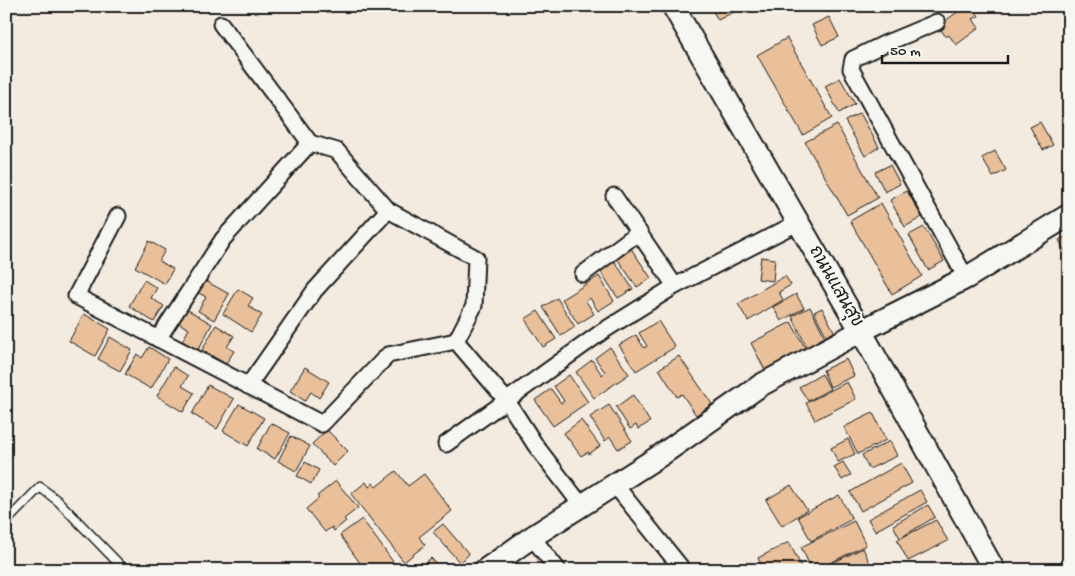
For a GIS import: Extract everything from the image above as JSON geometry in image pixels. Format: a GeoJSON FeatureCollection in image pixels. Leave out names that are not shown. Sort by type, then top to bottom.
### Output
{"type":"FeatureCollection","features":[{"type":"Feature","properties":{"kind":"street","name":"ถนนแสนสุข"},"geometry":{"type":"LineString","coordinates":[[673,6],[861,331],[994,570]]}},
{"type":"Feature","properties":{"kind":"street"},"geometry":{"type":"LineString","coordinates":[[938,22],[853,59],[851,69],[966,278]]}},
{"type":"Feature","properties":{"kind":"street"},"geometry":{"type":"LineString","coordinates":[[221,24],[310,143],[337,151],[388,210],[476,258],[474,306],[456,341]]}},
{"type":"Feature","properties":{"kind":"street"},"geometry":{"type":"LineString","coordinates":[[158,339],[222,239],[310,143]]}},
{"type":"Feature","properties":{"kind":"street"},"geometry":{"type":"LineString","coordinates":[[614,196],[675,286]]}},
{"type":"Feature","properties":{"kind":"street"},"geometry":{"type":"LineString","coordinates":[[248,386],[315,290],[388,210]]}},
{"type":"Feature","properties":{"kind":"street"},"geometry":{"type":"LineString","coordinates":[[485,570],[532,537],[661,455],[761,385],[861,331],[966,278],[1069,215]]}},
{"type":"Feature","properties":{"kind":"street"},"geometry":{"type":"LineString","coordinates":[[118,216],[76,296],[322,424],[388,355],[456,341]]}},
{"type":"Feature","properties":{"kind":"street"},"geometry":{"type":"LineString","coordinates":[[446,444],[603,331],[675,286],[797,223]]}},
{"type":"Feature","properties":{"kind":"street"},"geometry":{"type":"LineString","coordinates":[[583,274],[639,232]]}},
{"type":"Feature","properties":{"kind":"street"},"geometry":{"type":"LineString","coordinates":[[456,341],[507,401],[536,446],[582,506]]}},
{"type":"Feature","properties":{"kind":"street"},"geometry":{"type":"LineString","coordinates":[[615,485],[683,570]]}},
{"type":"Feature","properties":{"kind":"street"},"geometry":{"type":"LineString","coordinates":[[532,537],[558,570]]}},
{"type":"Feature","properties":{"kind":"lane"},"geometry":{"type":"LineString","coordinates":[[6,522],[40,487],[58,501],[125,570]]}},
{"type":"Feature","properties":{"kind":"building"},"geometry":{"type":"Polygon","coordinates":[[[710,6],[745,6],[718,20],[710,6]]]}},
{"type":"Feature","properties":{"kind":"building"},"geometry":{"type":"Polygon","coordinates":[[[966,6],[972,6],[979,16],[973,19],[979,28],[956,45],[949,35],[946,37],[938,26],[966,6]]]}},
{"type":"Feature","properties":{"kind":"building"},"geometry":{"type":"Polygon","coordinates":[[[829,17],[839,37],[822,45],[812,25],[829,17]]]}},
{"type":"Feature","properties":{"kind":"building"},"geometry":{"type":"Polygon","coordinates":[[[787,38],[832,118],[803,135],[757,55],[787,38]]]}},
{"type":"Feature","properties":{"kind":"building"},"geometry":{"type":"Polygon","coordinates":[[[840,78],[855,104],[839,113],[825,86],[840,78]]]}},
{"type":"Feature","properties":{"kind":"building"},"geometry":{"type":"Polygon","coordinates":[[[860,113],[879,147],[865,156],[845,121],[860,113]]]}},
{"type":"Feature","properties":{"kind":"building"},"geometry":{"type":"Polygon","coordinates":[[[1040,122],[1053,145],[1043,150],[1030,127],[1040,122]]]}},
{"type":"Feature","properties":{"kind":"building"},"geometry":{"type":"Polygon","coordinates":[[[837,125],[878,198],[847,215],[805,142],[837,125]]]}},
{"type":"Feature","properties":{"kind":"building"},"geometry":{"type":"Polygon","coordinates":[[[995,151],[1006,170],[993,177],[982,158],[995,151]]]}},
{"type":"Feature","properties":{"kind":"building"},"geometry":{"type":"Polygon","coordinates":[[[890,165],[900,184],[885,192],[875,172],[890,165]]]}},
{"type":"Feature","properties":{"kind":"building"},"geometry":{"type":"Polygon","coordinates":[[[907,191],[922,217],[905,227],[890,200],[907,191]]]}},
{"type":"Feature","properties":{"kind":"building"},"geometry":{"type":"Polygon","coordinates":[[[881,203],[922,276],[892,294],[850,221],[881,203]]]}},
{"type":"Feature","properties":{"kind":"building"},"geometry":{"type":"Polygon","coordinates":[[[924,227],[944,261],[928,270],[909,235],[924,227]]]}},
{"type":"Feature","properties":{"kind":"building"},"geometry":{"type":"Polygon","coordinates":[[[1069,235],[1069,255],[1067,256],[1059,240],[1069,235]]]}},
{"type":"Feature","properties":{"kind":"building"},"geometry":{"type":"Polygon","coordinates":[[[149,241],[165,250],[159,261],[173,269],[165,284],[135,267],[149,241]]]}},
{"type":"Feature","properties":{"kind":"building"},"geometry":{"type":"Polygon","coordinates":[[[630,247],[651,278],[637,287],[616,257],[630,247]]]}},
{"type":"Feature","properties":{"kind":"building"},"geometry":{"type":"Polygon","coordinates":[[[761,257],[775,259],[773,281],[758,279],[761,257]]]}},
{"type":"Feature","properties":{"kind":"building"},"geometry":{"type":"Polygon","coordinates":[[[613,259],[633,289],[618,298],[598,268],[613,259]]]}},
{"type":"Feature","properties":{"kind":"building"},"geometry":{"type":"Polygon","coordinates":[[[599,276],[614,301],[598,311],[590,298],[586,301],[594,314],[578,324],[562,299],[599,276]]]}},
{"type":"Feature","properties":{"kind":"building"},"geometry":{"type":"Polygon","coordinates":[[[785,276],[791,285],[779,292],[783,300],[748,321],[738,304],[785,276]]]}},
{"type":"Feature","properties":{"kind":"building"},"geometry":{"type":"Polygon","coordinates":[[[144,280],[157,288],[151,298],[164,306],[154,322],[129,306],[144,280]]]}},
{"type":"Feature","properties":{"kind":"building"},"geometry":{"type":"Polygon","coordinates":[[[204,280],[229,294],[214,320],[198,311],[206,297],[197,292],[204,280]]]}},
{"type":"Feature","properties":{"kind":"building"},"geometry":{"type":"Polygon","coordinates":[[[238,289],[253,298],[248,306],[262,315],[251,332],[223,314],[238,289]]]}},
{"type":"Feature","properties":{"kind":"building"},"geometry":{"type":"Polygon","coordinates":[[[796,294],[804,308],[781,321],[773,307],[796,294]]]}},
{"type":"Feature","properties":{"kind":"building"},"geometry":{"type":"Polygon","coordinates":[[[557,298],[575,327],[561,336],[543,307],[557,298]]]}},
{"type":"Feature","properties":{"kind":"building"},"geometry":{"type":"Polygon","coordinates":[[[183,307],[212,324],[198,350],[182,341],[189,329],[175,321],[183,307]]]}},
{"type":"Feature","properties":{"kind":"building"},"geometry":{"type":"Polygon","coordinates":[[[810,307],[827,341],[808,350],[792,316],[810,307]]]}},
{"type":"Feature","properties":{"kind":"building"},"geometry":{"type":"Polygon","coordinates":[[[822,308],[835,333],[827,337],[814,312],[822,308]]]}},
{"type":"Feature","properties":{"kind":"building"},"geometry":{"type":"Polygon","coordinates":[[[538,311],[556,339],[543,347],[525,319],[538,311]]]}},
{"type":"Feature","properties":{"kind":"building"},"geometry":{"type":"Polygon","coordinates":[[[84,314],[110,329],[95,356],[69,341],[84,314]]]}},
{"type":"Feature","properties":{"kind":"building"},"geometry":{"type":"Polygon","coordinates":[[[658,321],[675,347],[636,371],[619,345],[636,335],[644,348],[647,346],[639,333],[658,321]]]}},
{"type":"Feature","properties":{"kind":"building"},"geometry":{"type":"Polygon","coordinates":[[[791,322],[807,351],[766,372],[751,343],[791,322]]]}},
{"type":"Feature","properties":{"kind":"building"},"geometry":{"type":"Polygon","coordinates":[[[216,325],[234,336],[227,347],[234,351],[226,364],[202,350],[216,325]]]}},
{"type":"Feature","properties":{"kind":"building"},"geometry":{"type":"Polygon","coordinates":[[[110,337],[132,350],[120,371],[98,359],[110,337]]]}},
{"type":"Feature","properties":{"kind":"building"},"geometry":{"type":"Polygon","coordinates":[[[149,347],[168,359],[151,389],[125,374],[137,354],[142,358],[149,347]]]}},
{"type":"Feature","properties":{"kind":"building"},"geometry":{"type":"Polygon","coordinates":[[[610,347],[629,374],[594,398],[576,372],[592,360],[602,375],[605,372],[595,358],[610,347]]]}},
{"type":"Feature","properties":{"kind":"building"},"geometry":{"type":"Polygon","coordinates":[[[679,356],[712,404],[696,415],[682,394],[677,397],[659,369],[679,356]]]}},
{"type":"Feature","properties":{"kind":"building"},"geometry":{"type":"Polygon","coordinates":[[[846,359],[854,376],[830,387],[823,370],[846,359]]]}},
{"type":"Feature","properties":{"kind":"building"},"geometry":{"type":"Polygon","coordinates":[[[174,367],[188,376],[182,386],[194,393],[183,412],[157,396],[174,367]]]}},
{"type":"Feature","properties":{"kind":"building"},"geometry":{"type":"Polygon","coordinates":[[[305,367],[329,382],[319,398],[311,392],[305,401],[290,391],[305,367]]]}},
{"type":"Feature","properties":{"kind":"building"},"geometry":{"type":"Polygon","coordinates":[[[822,374],[830,389],[808,401],[799,387],[822,374]]]}},
{"type":"Feature","properties":{"kind":"building"},"geometry":{"type":"Polygon","coordinates":[[[569,375],[588,402],[553,426],[535,400],[551,389],[561,403],[564,401],[554,386],[569,375]]]}},
{"type":"Feature","properties":{"kind":"building"},"geometry":{"type":"Polygon","coordinates":[[[847,382],[856,399],[815,420],[806,403],[847,382]]]}},
{"type":"Feature","properties":{"kind":"building"},"geometry":{"type":"Polygon","coordinates":[[[208,385],[234,399],[217,429],[192,414],[208,385]]]}},
{"type":"Feature","properties":{"kind":"building"},"geometry":{"type":"Polygon","coordinates":[[[633,395],[650,422],[638,429],[636,425],[630,429],[616,407],[633,395]]]}},
{"type":"Feature","properties":{"kind":"building"},"geometry":{"type":"Polygon","coordinates":[[[239,404],[264,418],[248,446],[223,431],[239,404]]]}},
{"type":"Feature","properties":{"kind":"building"},"geometry":{"type":"Polygon","coordinates":[[[609,405],[632,441],[618,449],[610,437],[605,441],[590,417],[609,405]]]}},
{"type":"Feature","properties":{"kind":"building"},"geometry":{"type":"Polygon","coordinates":[[[873,413],[886,440],[858,454],[844,427],[873,413]]]}},
{"type":"Feature","properties":{"kind":"building"},"geometry":{"type":"Polygon","coordinates":[[[581,420],[600,446],[589,454],[588,452],[581,456],[564,433],[581,420]]]}},
{"type":"Feature","properties":{"kind":"building"},"geometry":{"type":"Polygon","coordinates":[[[271,423],[290,433],[275,459],[257,449],[271,423]]]}},
{"type":"Feature","properties":{"kind":"building"},"geometry":{"type":"Polygon","coordinates":[[[327,430],[348,451],[333,466],[312,444],[327,430]]]}},
{"type":"Feature","properties":{"kind":"building"},"geometry":{"type":"Polygon","coordinates":[[[291,436],[310,446],[296,471],[278,461],[291,436]]]}},
{"type":"Feature","properties":{"kind":"building"},"geometry":{"type":"Polygon","coordinates":[[[848,439],[855,454],[838,462],[831,448],[848,439]]]}},
{"type":"Feature","properties":{"kind":"building"},"geometry":{"type":"Polygon","coordinates":[[[890,441],[897,456],[869,469],[862,455],[890,441]]]}},
{"type":"Feature","properties":{"kind":"building"},"geometry":{"type":"Polygon","coordinates":[[[305,462],[319,470],[311,484],[297,476],[305,462]]]}},
{"type":"Feature","properties":{"kind":"building"},"geometry":{"type":"Polygon","coordinates":[[[843,462],[851,475],[842,480],[834,467],[843,462]]]}},
{"type":"Feature","properties":{"kind":"building"},"geometry":{"type":"Polygon","coordinates":[[[901,463],[912,483],[861,511],[850,492],[901,463]]]}},
{"type":"Feature","properties":{"kind":"building"},"geometry":{"type":"Polygon","coordinates":[[[396,471],[408,486],[424,474],[452,511],[419,537],[425,545],[404,562],[351,494],[366,482],[369,487],[373,483],[376,487],[396,471]]]}},
{"type":"Feature","properties":{"kind":"building"},"geometry":{"type":"Polygon","coordinates":[[[336,481],[358,508],[344,519],[346,521],[334,531],[332,527],[325,532],[306,509],[319,498],[317,496],[336,481]]]}},
{"type":"Feature","properties":{"kind":"building"},"geometry":{"type":"Polygon","coordinates":[[[791,485],[807,510],[782,526],[766,500],[791,485]]]}},
{"type":"Feature","properties":{"kind":"building"},"geometry":{"type":"Polygon","coordinates":[[[920,490],[927,502],[875,531],[868,519],[920,490]]]}},
{"type":"Feature","properties":{"kind":"building"},"geometry":{"type":"Polygon","coordinates":[[[839,495],[852,519],[811,541],[798,517],[839,495]]]}},
{"type":"Feature","properties":{"kind":"building"},"geometry":{"type":"Polygon","coordinates":[[[928,505],[935,517],[900,538],[893,525],[928,505]]]}},
{"type":"Feature","properties":{"kind":"building"},"geometry":{"type":"Polygon","coordinates":[[[362,519],[399,570],[365,570],[340,535],[362,519]]]}},
{"type":"Feature","properties":{"kind":"building"},"geometry":{"type":"Polygon","coordinates":[[[936,520],[948,541],[908,561],[897,540],[936,520]]]}},
{"type":"Feature","properties":{"kind":"building"},"geometry":{"type":"Polygon","coordinates":[[[854,521],[866,545],[816,570],[812,570],[801,547],[854,521]]]}},
{"type":"Feature","properties":{"kind":"building"},"geometry":{"type":"Polygon","coordinates":[[[443,524],[469,554],[460,563],[433,532],[443,524]]]}},
{"type":"Feature","properties":{"kind":"building"},"geometry":{"type":"Polygon","coordinates":[[[789,542],[803,570],[761,570],[763,568],[758,558],[789,542]]]}},
{"type":"Feature","properties":{"kind":"building"},"geometry":{"type":"Polygon","coordinates":[[[863,548],[873,570],[818,570],[863,548]]]}},
{"type":"Feature","properties":{"kind":"building"},"geometry":{"type":"Polygon","coordinates":[[[431,558],[442,570],[417,570],[431,558]]]}}]}
